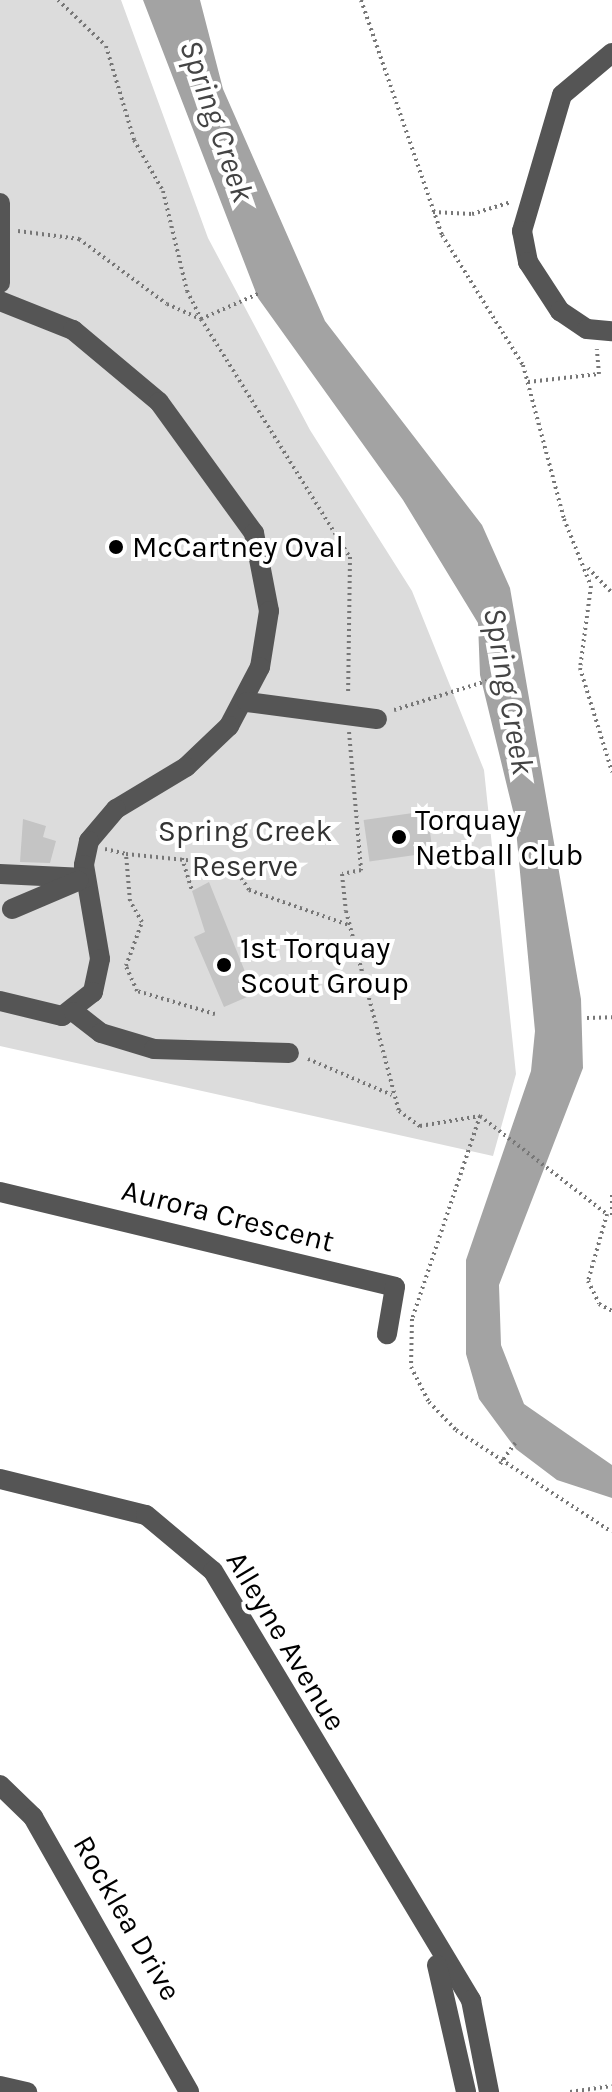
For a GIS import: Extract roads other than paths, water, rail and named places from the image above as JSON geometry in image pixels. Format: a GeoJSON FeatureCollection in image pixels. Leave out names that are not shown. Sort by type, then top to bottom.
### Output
{"type":"FeatureCollection","features":[{"type":"Feature","properties":{"kind":"street"},"geometry":{"type":"LineString","coordinates":[[604,331],[560,311],[528,262],[526,203],[562,95],[612,53]]}},
{"type":"Feature","properties":{"kind":"street"},"geometry":{"type":"LineString","coordinates":[[0,203],[0,283]]}},
{"type":"Feature","properties":{"kind":"street"},"geometry":{"type":"LineString","coordinates":[[0,301],[73,330],[130,374],[194,443],[242,510],[269,588],[267,637],[247,702],[195,760],[96,828],[85,878],[100,959],[93,992],[74,1012],[48,1015],[0,1001]]}},
{"type":"Feature","properties":{"kind":"street"},"geometry":{"type":"LineString","coordinates":[[247,702],[349,721],[377,719]]}},
{"type":"Feature","properties":{"kind":"street"},"geometry":{"type":"LineString","coordinates":[[0,874],[85,878]]}},
{"type":"Feature","properties":{"kind":"street"},"geometry":{"type":"LineString","coordinates":[[12,909],[85,878]]}},
{"type":"Feature","properties":{"kind":"street"},"geometry":{"type":"LineString","coordinates":[[74,1012],[101,1033],[154,1049],[289,1053]]}},
{"type":"Feature","properties":{"kind":"street","name":"Aurora Crescent"},"geometry":{"type":"LineString","coordinates":[[0,1192],[395,1287],[387,1334]]}},
{"type":"Feature","properties":{"kind":"street","name":"Alleyne Avenue"},"geometry":{"type":"LineString","coordinates":[[0,1479],[121,1505],[191,1547],[213,1571],[408,1903],[471,2000],[489,2092]]}},
{"type":"Feature","properties":{"kind":"street","name":"Rocklea Drive"},"geometry":{"type":"LineString","coordinates":[[0,1785],[33,1817],[189,2092]]}},
{"type":"Feature","properties":{"kind":"street","name":"Alleyne Avenue"},"geometry":{"type":"LineString","coordinates":[[408,1903],[442,1975],[466,2092]]}},
{"type":"Feature","properties":{"kind":"street"},"geometry":{"type":"LineString","coordinates":[[0,2086],[27,2092]]}},
{"type":"Feature","properties":{"kind":"water","name":"Spring Creek"},"geometry":{"type":"Polygon","coordinates":[[[143,0],[200,0],[223,89],[325,321],[482,525],[510,588],[581,999],[583,1068],[499,1285],[501,1345],[524,1404],[612,1465],[612,1498],[557,1480],[516,1449],[479,1399],[466,1354],[466,1260],[531,1071],[535,1031],[515,819],[480,675],[478,623],[403,500],[258,298],[143,0]]]}},
{"type":"Feature","properties":{"kind":"place","name":"McCartney Oval"},"geometry":{"type":"Point","coordinates":[116,547]}},
{"type":"Feature","properties":{"kind":"place","name":"Torquay Netball Club"},"geometry":{"type":"Point","coordinates":[399,837]}},
{"type":"Feature","properties":{"kind":"place","name":"1st Torquay Scout Group"},"geometry":{"type":"Point","coordinates":[224,965]}},
{"type":"Feature","properties":{"kind":"park label","name":"Spring Creek Reserve"},"geometry":{"type":"Point","coordinates":[245,848]}}]}
